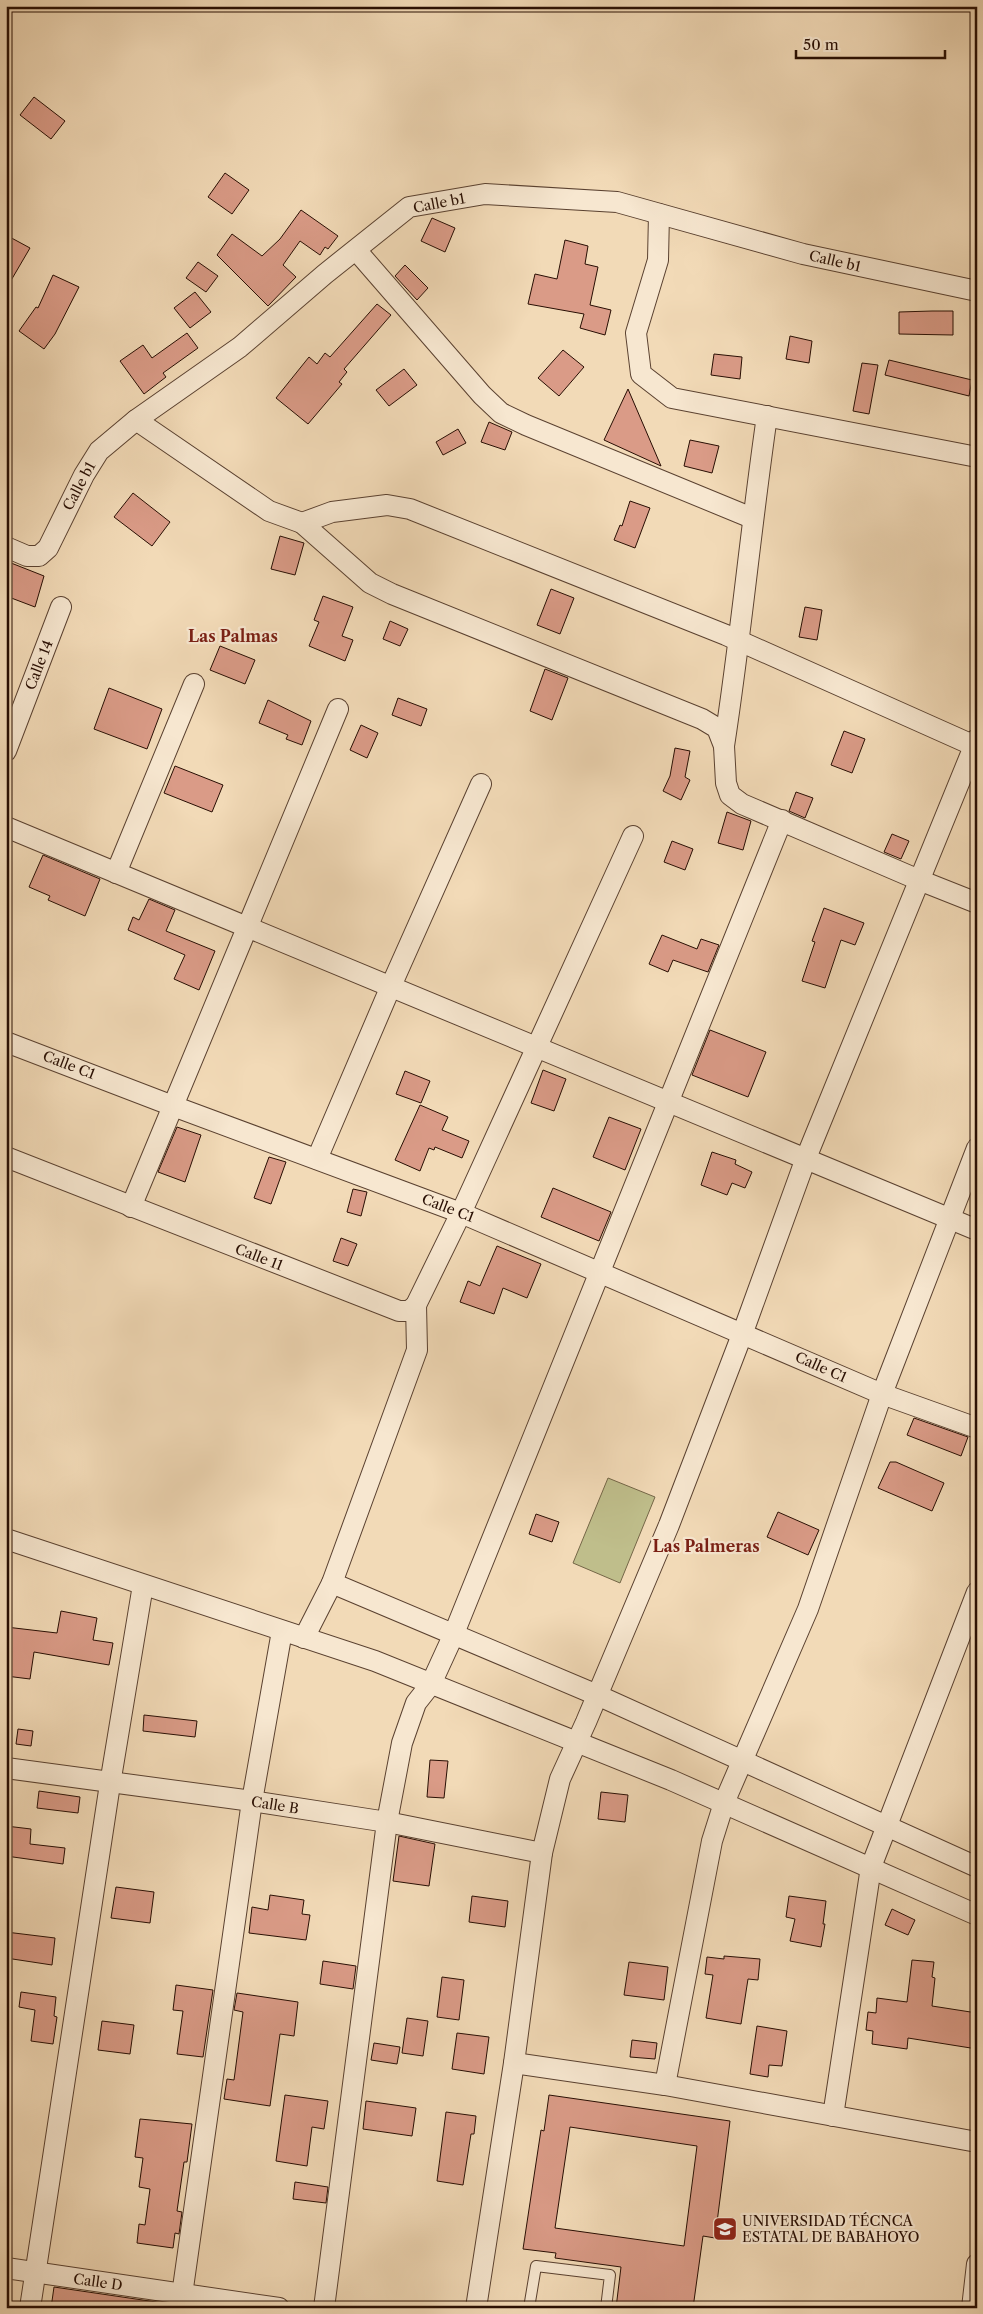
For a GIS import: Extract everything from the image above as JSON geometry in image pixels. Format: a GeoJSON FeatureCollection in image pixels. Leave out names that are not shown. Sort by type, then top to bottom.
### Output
{"type":"FeatureCollection","features":[{"type":"Feature","properties":{"kind":"street","name":"Calle b1"},"geometry":{"type":"LineString","coordinates":[[6,547],[27,556],[40,556],[48,548],[84,475],[99,452],[136,420],[240,347],[409,207],[485,194],[617,202],[803,254],[977,291]]}},
{"type":"Feature","properties":{"kind":"street"},"geometry":{"type":"LineString","coordinates":[[659,214],[658,260],[636,334],[641,374],[672,398],[977,457]]}},
{"type":"Feature","properties":{"kind":"street"},"geometry":{"type":"LineString","coordinates":[[356,250],[482,395],[501,413],[752,518]]}},
{"type":"Feature","properties":{"kind":"street"},"geometry":{"type":"LineString","coordinates":[[767,416],[752,518],[740,642],[724,746],[726,783],[730,795],[742,804],[918,880],[977,903]]}},
{"type":"Feature","properties":{"kind":"street"},"geometry":{"type":"LineString","coordinates":[[136,420],[269,511],[302,523],[370,583],[401,598],[702,719],[717,728],[724,746]]}},
{"type":"Feature","properties":{"kind":"street"},"geometry":{"type":"LineString","coordinates":[[302,523],[332,512],[388,505],[410,509],[740,642],[976,744],[918,880],[806,1158],[743,1332],[668,1525],[560,1779],[542,1853],[514,2063],[476,2308]]}},
{"type":"Feature","properties":{"kind":"street","name":"Calle 14"},"geometry":{"type":"LineString","coordinates":[[6,751],[62,607]]}},
{"type":"Feature","properties":{"kind":"street"},"geometry":{"type":"LineString","coordinates":[[116,873],[194,684]]}},
{"type":"Feature","properties":{"kind":"street"},"geometry":{"type":"LineString","coordinates":[[132,1207],[246,927],[338,709]]}},
{"type":"Feature","properties":{"kind":"street"},"geometry":{"type":"LineString","coordinates":[[317,1159],[391,986],[481,784]]}},
{"type":"Feature","properties":{"kind":"street"},"geometry":{"type":"LineString","coordinates":[[324,2308],[387,1822],[402,1743],[416,1704],[431,1684],[454,1636],[782,820]]}},
{"type":"Feature","properties":{"kind":"street"},"geometry":{"type":"LineString","coordinates":[[6,827],[538,1046],[977,1230]]}},
{"type":"Feature","properties":{"kind":"street"},"geometry":{"type":"LineString","coordinates":[[304,1638],[332,1583],[417,1350],[416,1305],[461,1213],[633,836]]}},
{"type":"Feature","properties":{"kind":"street","name":"Calle C1"},"geometry":{"type":"LineString","coordinates":[[6,1042],[461,1213],[743,1332],[882,1394],[977,1428]]}},
{"type":"Feature","properties":{"kind":"street"},"geometry":{"type":"LineString","coordinates":[[664,2085],[712,1841],[724,1804],[808,1610],[882,1394],[977,1148]]}},
{"type":"Feature","properties":{"kind":"street","name":"Calle 11"},"geometry":{"type":"LineString","coordinates":[[6,1157],[399,1311],[409,1311],[416,1305]]}},
{"type":"Feature","properties":{"kind":"street"},"geometry":{"type":"LineString","coordinates":[[6,1538],[375,1661],[724,1804],[977,1915]]}},
{"type":"Feature","properties":{"kind":"street"},"geometry":{"type":"LineString","coordinates":[[332,1583],[597,1695],[742,1762],[977,1866]]}},
{"type":"Feature","properties":{"kind":"street"},"geometry":{"type":"LineString","coordinates":[[30,2308],[110,1784],[144,1585]]}},
{"type":"Feature","properties":{"kind":"street"},"geometry":{"type":"LineString","coordinates":[[833,2116],[871,1867],[977,1592]]}},
{"type":"Feature","properties":{"kind":"street"},"geometry":{"type":"LineString","coordinates":[[182,2295],[252,1802],[282,1630]]}},
{"type":"Feature","properties":{"kind":"street","name":"Calle B"},"geometry":{"type":"LineString","coordinates":[[6,1768],[387,1822],[542,1853]]}},
{"type":"Feature","properties":{"kind":"street"},"geometry":{"type":"LineString","coordinates":[[514,2063],[664,2085],[977,2142]]}},
{"type":"Feature","properties":{"kind":"street"},"geometry":{"type":"LineString","coordinates":[[972,2308],[977,2264]]}},
{"type":"Feature","properties":{"kind":"street","name":"Calle D"},"geometry":{"type":"LineString","coordinates":[[6,2268],[279,2308]]}},
{"type":"Feature","properties":{"kind":"lane"},"geometry":{"type":"LineString","coordinates":[[529,2308],[536,2266],[610,2276],[606,2308]]}},
{"type":"Feature","properties":{"kind":"shaded area"},"geometry":{"type":"Polygon","coordinates":[[[608,1478],[655,1497],[620,1583],[573,1563],[608,1478]]]}},
{"type":"Feature","properties":{"kind":"building"},"geometry":{"type":"Polygon","coordinates":[[[34,97],[65,121],[51,139],[20,115],[34,97]]]}},
{"type":"Feature","properties":{"kind":"building"},"geometry":{"type":"Polygon","coordinates":[[[225,173],[249,190],[232,214],[208,197],[225,173]]]}},
{"type":"Feature","properties":{"kind":"building"},"geometry":{"type":"Polygon","coordinates":[[[301,210],[338,236],[328,249],[325,247],[320,255],[300,241],[283,265],[296,277],[268,306],[217,255],[232,234],[262,256],[280,239],[301,210]]]}},
{"type":"Feature","properties":{"kind":"building"},"geometry":{"type":"Polygon","coordinates":[[[432,218],[455,228],[445,252],[421,241],[432,218]]]}},
{"type":"Feature","properties":{"kind":"building"},"geometry":{"type":"Polygon","coordinates":[[[6,235],[30,248],[6,289],[6,235]]]}},
{"type":"Feature","properties":{"kind":"building"},"geometry":{"type":"Polygon","coordinates":[[[565,240],[588,246],[585,264],[598,267],[590,305],[611,310],[605,335],[580,328],[584,314],[528,304],[535,274],[557,279],[565,240]]]}},
{"type":"Feature","properties":{"kind":"building"},"geometry":{"type":"Polygon","coordinates":[[[198,262],[218,276],[206,292],[186,278],[198,262]]]}},
{"type":"Feature","properties":{"kind":"building"},"geometry":{"type":"Polygon","coordinates":[[[405,265],[428,288],[417,300],[395,276],[405,265]]]}},
{"type":"Feature","properties":{"kind":"building"},"geometry":{"type":"Polygon","coordinates":[[[53,275],[79,287],[55,334],[44,349],[19,331],[36,307],[38,308],[53,275]]]}},
{"type":"Feature","properties":{"kind":"building"},"geometry":{"type":"Polygon","coordinates":[[[195,292],[211,312],[190,328],[174,308],[195,292]]]}},
{"type":"Feature","properties":{"kind":"building"},"geometry":{"type":"Polygon","coordinates":[[[377,304],[391,315],[344,369],[347,372],[339,382],[342,384],[308,424],[276,398],[309,357],[317,364],[325,353],[330,357],[377,304]]]}},
{"type":"Feature","properties":{"kind":"building"},"geometry":{"type":"Polygon","coordinates":[[[953,311],[953,335],[899,334],[899,312],[953,311]]]}},
{"type":"Feature","properties":{"kind":"building"},"geometry":{"type":"Polygon","coordinates":[[[187,333],[198,348],[163,373],[166,377],[144,394],[120,361],[143,345],[152,358],[187,333]]]}},
{"type":"Feature","properties":{"kind":"building"},"geometry":{"type":"Polygon","coordinates":[[[790,336],[812,341],[809,363],[786,359],[790,336]]]}},
{"type":"Feature","properties":{"kind":"building"},"geometry":{"type":"Polygon","coordinates":[[[563,350],[584,367],[559,396],[538,378],[563,350]]]}},
{"type":"Feature","properties":{"kind":"building"},"geometry":{"type":"Polygon","coordinates":[[[714,354],[742,357],[740,379],[711,375],[714,354]]]}},
{"type":"Feature","properties":{"kind":"building"},"geometry":{"type":"Polygon","coordinates":[[[889,360],[972,380],[969,396],[885,375],[889,360]]]}},
{"type":"Feature","properties":{"kind":"building"},"geometry":{"type":"Polygon","coordinates":[[[862,363],[878,365],[869,414],[853,411],[862,363]]]}},
{"type":"Feature","properties":{"kind":"building"},"geometry":{"type":"Polygon","coordinates":[[[404,369],[417,385],[389,406],[376,390],[404,369]]]}},
{"type":"Feature","properties":{"kind":"building"},"geometry":{"type":"Polygon","coordinates":[[[628,389],[661,466],[604,440],[628,389]]]}},
{"type":"Feature","properties":{"kind":"building"},"geometry":{"type":"Polygon","coordinates":[[[489,422],[512,432],[505,450],[481,442],[489,422]]]}},
{"type":"Feature","properties":{"kind":"building"},"geometry":{"type":"Polygon","coordinates":[[[458,429],[466,443],[443,455],[436,442],[458,429]]]}},
{"type":"Feature","properties":{"kind":"building"},"geometry":{"type":"Polygon","coordinates":[[[690,440],[719,446],[712,473],[684,466],[690,440]]]}},
{"type":"Feature","properties":{"kind":"building"},"geometry":{"type":"Polygon","coordinates":[[[133,493],[170,522],[152,546],[114,517],[133,493]]]}},
{"type":"Feature","properties":{"kind":"building"},"geometry":{"type":"Polygon","coordinates":[[[630,501],[650,508],[635,548],[614,540],[620,525],[622,526],[630,501]]]}},
{"type":"Feature","properties":{"kind":"building"},"geometry":{"type":"Polygon","coordinates":[[[280,536],[304,543],[295,575],[271,569],[280,536]]]}},
{"type":"Feature","properties":{"kind":"building"},"geometry":{"type":"Polygon","coordinates":[[[6,561],[44,576],[35,607],[6,596],[6,561]]]}},
{"type":"Feature","properties":{"kind":"building"},"geometry":{"type":"Polygon","coordinates":[[[551,589],[574,598],[560,634],[537,625],[551,589]]]}},
{"type":"Feature","properties":{"kind":"building"},"geometry":{"type":"Polygon","coordinates":[[[323,596],[353,607],[342,636],[353,640],[345,661],[309,646],[319,622],[314,620],[323,596]]]}},
{"type":"Feature","properties":{"kind":"building"},"geometry":{"type":"Polygon","coordinates":[[[805,607],[822,610],[817,640],[799,637],[805,607]]]}},
{"type":"Feature","properties":{"kind":"building"},"geometry":{"type":"Polygon","coordinates":[[[390,621],[408,629],[400,646],[383,639],[390,621]]]}},
{"type":"Feature","properties":{"kind":"building"},"geometry":{"type":"Polygon","coordinates":[[[220,646],[255,660],[245,684],[210,670],[220,646]]]}},
{"type":"Feature","properties":{"kind":"building"},"geometry":{"type":"Polygon","coordinates":[[[545,669],[568,678],[552,720],[530,711],[545,669]]]}},
{"type":"Feature","properties":{"kind":"building"},"geometry":{"type":"Polygon","coordinates":[[[109,688],[162,709],[147,749],[94,729],[109,688]]]}},
{"type":"Feature","properties":{"kind":"building"},"geometry":{"type":"Polygon","coordinates":[[[398,698],[427,709],[421,726],[392,715],[398,698]]]}},
{"type":"Feature","properties":{"kind":"building"},"geometry":{"type":"Polygon","coordinates":[[[268,700],[311,721],[302,745],[286,739],[288,735],[259,723],[268,700]]]}},
{"type":"Feature","properties":{"kind":"building"},"geometry":{"type":"Polygon","coordinates":[[[361,725],[378,733],[367,758],[350,750],[361,725]]]}},
{"type":"Feature","properties":{"kind":"building"},"geometry":{"type":"Polygon","coordinates":[[[844,731],[865,739],[852,773],[831,765],[844,731]]]}},
{"type":"Feature","properties":{"kind":"building"},"geometry":{"type":"Polygon","coordinates":[[[675,748],[690,751],[685,777],[690,780],[681,800],[663,791],[670,776],[675,748]]]}},
{"type":"Feature","properties":{"kind":"building"},"geometry":{"type":"Polygon","coordinates":[[[175,766],[223,785],[212,812],[164,793],[175,766]]]}},
{"type":"Feature","properties":{"kind":"building"},"geometry":{"type":"Polygon","coordinates":[[[796,792],[813,798],[805,818],[789,811],[796,792]]]}},
{"type":"Feature","properties":{"kind":"building"},"geometry":{"type":"Polygon","coordinates":[[[727,812],[751,821],[743,850],[718,843],[727,812]]]}},
{"type":"Feature","properties":{"kind":"building"},"geometry":{"type":"Polygon","coordinates":[[[892,834],[909,841],[901,859],[884,852],[892,834]]]}},
{"type":"Feature","properties":{"kind":"building"},"geometry":{"type":"Polygon","coordinates":[[[672,841],[693,849],[685,870],[664,862],[672,841]]]}},
{"type":"Feature","properties":{"kind":"building"},"geometry":{"type":"Polygon","coordinates":[[[43,855],[100,879],[85,916],[48,900],[50,896],[29,887],[43,855]]]}},
{"type":"Feature","properties":{"kind":"building"},"geometry":{"type":"Polygon","coordinates":[[[149,899],[175,910],[166,931],[215,951],[199,990],[174,979],[185,955],[128,930],[133,917],[139,920],[149,899]]]}},
{"type":"Feature","properties":{"kind":"building"},"geometry":{"type":"Polygon","coordinates":[[[824,908],[864,923],[855,945],[841,940],[825,988],[802,981],[815,942],[812,941],[824,908]]]}},
{"type":"Feature","properties":{"kind":"building"},"geometry":{"type":"Polygon","coordinates":[[[662,935],[697,949],[701,939],[719,945],[708,972],[673,960],[668,972],[649,964],[662,935]]]}},
{"type":"Feature","properties":{"kind":"building"},"geometry":{"type":"Polygon","coordinates":[[[710,1030],[766,1052],[748,1097],[692,1075],[710,1030]]]}},
{"type":"Feature","properties":{"kind":"building"},"geometry":{"type":"Polygon","coordinates":[[[543,1070],[566,1079],[554,1111],[531,1103],[543,1070]]]}},
{"type":"Feature","properties":{"kind":"building"},"geometry":{"type":"Polygon","coordinates":[[[405,1071],[430,1081],[421,1103],[396,1094],[405,1071]]]}},
{"type":"Feature","properties":{"kind":"building"},"geometry":{"type":"Polygon","coordinates":[[[420,1105],[448,1117],[442,1130],[469,1141],[462,1158],[435,1147],[434,1150],[429,1148],[420,1171],[395,1160],[420,1105]]]}},
{"type":"Feature","properties":{"kind":"building"},"geometry":{"type":"Polygon","coordinates":[[[609,1117],[641,1129],[625,1170],[593,1157],[609,1117]]]}},
{"type":"Feature","properties":{"kind":"building"},"geometry":{"type":"Polygon","coordinates":[[[177,1127],[201,1135],[185,1182],[158,1172],[177,1127]]]}},
{"type":"Feature","properties":{"kind":"building"},"geometry":{"type":"Polygon","coordinates":[[[712,1152],[736,1160],[735,1164],[752,1172],[745,1188],[732,1183],[727,1195],[701,1185],[712,1152]]]}},
{"type":"Feature","properties":{"kind":"building"},"geometry":{"type":"Polygon","coordinates":[[[269,1157],[286,1162],[271,1204],[254,1198],[269,1157]]]}},
{"type":"Feature","properties":{"kind":"building"},"geometry":{"type":"Polygon","coordinates":[[[553,1188],[611,1212],[599,1241],[541,1217],[553,1188]]]}},
{"type":"Feature","properties":{"kind":"building"},"geometry":{"type":"Polygon","coordinates":[[[353,1189],[367,1192],[361,1216],[347,1212],[353,1189]]]}},
{"type":"Feature","properties":{"kind":"building"},"geometry":{"type":"Polygon","coordinates":[[[341,1238],[357,1244],[348,1266],[333,1261],[341,1238]]]}},
{"type":"Feature","properties":{"kind":"building"},"geometry":{"type":"Polygon","coordinates":[[[497,1246],[541,1264],[527,1298],[503,1288],[494,1314],[460,1302],[468,1281],[480,1286],[497,1246]]]}},
{"type":"Feature","properties":{"kind":"building"},"geometry":{"type":"Polygon","coordinates":[[[914,1418],[968,1437],[961,1456],[907,1435],[914,1418]]]}},
{"type":"Feature","properties":{"kind":"building"},"geometry":{"type":"Polygon","coordinates":[[[890,1462],[896,1462],[944,1483],[932,1511],[878,1488],[890,1462]]]}},
{"type":"Feature","properties":{"kind":"building"},"geometry":{"type":"Polygon","coordinates":[[[778,1512],[819,1530],[808,1555],[767,1537],[778,1512]]]}},
{"type":"Feature","properties":{"kind":"building"},"geometry":{"type":"Polygon","coordinates":[[[536,1514],[559,1522],[552,1542],[529,1534],[536,1514]]]}},
{"type":"Feature","properties":{"kind":"building"},"geometry":{"type":"Polygon","coordinates":[[[61,1611],[97,1618],[93,1640],[113,1643],[109,1665],[34,1652],[30,1679],[6,1676],[6,1627],[57,1633],[61,1611]]]}},
{"type":"Feature","properties":{"kind":"building"},"geometry":{"type":"Polygon","coordinates":[[[144,1715],[197,1721],[195,1737],[143,1731],[144,1715]]]}},
{"type":"Feature","properties":{"kind":"building"},"geometry":{"type":"Polygon","coordinates":[[[18,1729],[33,1731],[31,1746],[16,1744],[18,1729]]]}},
{"type":"Feature","properties":{"kind":"building"},"geometry":{"type":"Polygon","coordinates":[[[430,1760],[448,1761],[444,1798],[427,1797],[430,1760]]]}},
{"type":"Feature","properties":{"kind":"building"},"geometry":{"type":"Polygon","coordinates":[[[39,1791],[80,1797],[78,1813],[37,1808],[39,1791]]]}},
{"type":"Feature","properties":{"kind":"building"},"geometry":{"type":"Polygon","coordinates":[[[601,1792],[628,1795],[625,1822],[598,1819],[601,1792]]]}},
{"type":"Feature","properties":{"kind":"building"},"geometry":{"type":"Polygon","coordinates":[[[6,1826],[31,1829],[30,1844],[65,1848],[63,1864],[6,1856],[6,1826]]]}},
{"type":"Feature","properties":{"kind":"building"},"geometry":{"type":"Polygon","coordinates":[[[399,1836],[435,1844],[429,1886],[393,1881],[399,1836]]]}},
{"type":"Feature","properties":{"kind":"building"},"geometry":{"type":"Polygon","coordinates":[[[116,1887],[154,1892],[150,1923],[111,1918],[116,1887]]]}},
{"type":"Feature","properties":{"kind":"building"},"geometry":{"type":"Polygon","coordinates":[[[270,1895],[304,1900],[302,1914],[310,1915],[306,1940],[249,1933],[252,1907],[268,1910],[270,1895]]]}},
{"type":"Feature","properties":{"kind":"building"},"geometry":{"type":"Polygon","coordinates":[[[472,1896],[508,1901],[505,1927],[469,1922],[472,1896]]]}},
{"type":"Feature","properties":{"kind":"building"},"geometry":{"type":"Polygon","coordinates":[[[789,1896],[826,1901],[821,1947],[790,1941],[795,1919],[786,1917],[789,1896]]]}},
{"type":"Feature","properties":{"kind":"building"},"geometry":{"type":"Polygon","coordinates":[[[892,1909],[915,1920],[908,1935],[885,1925],[892,1909]]]}},
{"type":"Feature","properties":{"kind":"building"},"geometry":{"type":"Polygon","coordinates":[[[6,1932],[55,1938],[52,1965],[6,1958],[6,1932]]]}},
{"type":"Feature","properties":{"kind":"building"},"geometry":{"type":"Polygon","coordinates":[[[724,1956],[760,1959],[758,1980],[748,1979],[741,2024],[706,2018],[713,1975],[705,1974],[707,1957],[724,1959],[724,1956]]]}},
{"type":"Feature","properties":{"kind":"building"},"geometry":{"type":"Polygon","coordinates":[[[912,1960],[934,1962],[932,1977],[935,1978],[932,2006],[977,2013],[977,2049],[908,2038],[907,2049],[872,2044],[873,2031],[866,2030],[868,2012],[876,2013],[877,1998],[907,2002],[912,1960]]]}},
{"type":"Feature","properties":{"kind":"building"},"geometry":{"type":"Polygon","coordinates":[[[323,1961],[356,1966],[353,1989],[320,1984],[323,1961]]]}},
{"type":"Feature","properties":{"kind":"building"},"geometry":{"type":"Polygon","coordinates":[[[629,1962],[668,1967],[664,2000],[624,1995],[629,1962]]]}},
{"type":"Feature","properties":{"kind":"building"},"geometry":{"type":"Polygon","coordinates":[[[442,1977],[464,1980],[459,2020],[437,2017],[442,1977]]]}},
{"type":"Feature","properties":{"kind":"building"},"geometry":{"type":"Polygon","coordinates":[[[176,1985],[213,1990],[203,2057],[177,2054],[183,2011],[173,2010],[176,1985]]]}},
{"type":"Feature","properties":{"kind":"building"},"geometry":{"type":"Polygon","coordinates":[[[21,1992],[56,1997],[54,2016],[57,2017],[53,2044],[31,2041],[35,2010],[19,2007],[21,1992]]]}},
{"type":"Feature","properties":{"kind":"building"},"geometry":{"type":"Polygon","coordinates":[[[237,1993],[298,2002],[294,2036],[280,2034],[270,2106],[224,2099],[227,2079],[234,2080],[243,2012],[234,2010],[237,1993]]]}},
{"type":"Feature","properties":{"kind":"building"},"geometry":{"type":"Polygon","coordinates":[[[407,2018],[428,2021],[423,2056],[402,2053],[407,2018]]]}},
{"type":"Feature","properties":{"kind":"building"},"geometry":{"type":"Polygon","coordinates":[[[102,2021],[134,2025],[130,2054],[98,2050],[102,2021]]]}},
{"type":"Feature","properties":{"kind":"building"},"geometry":{"type":"Polygon","coordinates":[[[757,2026],[787,2031],[782,2066],[769,2065],[768,2077],[750,2074],[757,2026]]]}},
{"type":"Feature","properties":{"kind":"building"},"geometry":{"type":"Polygon","coordinates":[[[457,2033],[489,2037],[484,2074],[452,2069],[457,2033]]]}},
{"type":"Feature","properties":{"kind":"building"},"geometry":{"type":"Polygon","coordinates":[[[632,2040],[657,2043],[655,2059],[630,2057],[632,2040]]]}},
{"type":"Feature","properties":{"kind":"building"},"geometry":{"type":"Polygon","coordinates":[[[374,2043],[400,2047],[397,2064],[371,2060],[374,2043]]]}},
{"type":"Feature","properties":{"kind":"building"},"geometry":{"type":"Polygon","coordinates":[[[285,2095],[328,2101],[324,2129],[312,2127],[307,2166],[276,2161],[285,2095]]]}},
{"type":"Feature","properties":{"kind":"building"},"geometry":{"type":"Polygon","coordinates":[[[549,2095],[730,2121],[715,2238],[703,2236],[693,2308],[616,2308],[621,2267],[555,2258],[556,2253],[523,2249],[541,2130],[544,2131],[549,2095]],[[570,2127],[555,2228],[684,2246],[697,2146],[570,2127]]]}},
{"type":"Feature","properties":{"kind":"building"},"geometry":{"type":"Polygon","coordinates":[[[366,2101],[416,2108],[412,2136],[363,2129],[366,2101]]]}},
{"type":"Feature","properties":{"kind":"building"},"geometry":{"type":"Polygon","coordinates":[[[446,2112],[476,2116],[474,2134],[471,2134],[463,2185],[437,2181],[446,2112]]]}},
{"type":"Feature","properties":{"kind":"building"},"geometry":{"type":"Polygon","coordinates":[[[140,2119],[192,2124],[187,2162],[184,2162],[177,2211],[182,2212],[179,2234],[175,2233],[173,2248],[137,2243],[139,2224],[145,2225],[150,2189],[139,2187],[143,2158],[135,2157],[140,2119]]]}},
{"type":"Feature","properties":{"kind":"building"},"geometry":{"type":"Polygon","coordinates":[[[295,2182],[328,2187],[326,2203],[293,2199],[295,2182]]]}},
{"type":"Feature","properties":{"kind":"building"},"geometry":{"type":"Polygon","coordinates":[[[54,2287],[163,2303],[162,2308],[51,2308],[54,2287]]]}},
{"type":"Feature","properties":{"kind":"place","name":"UNIVERSIDAD TÉCNCA ESTATAL DE BABAHOYO"},"geometry":{"type":"Point","coordinates":[725,2229]}},
{"type":"Feature","properties":{"kind":"district","name":"Las Palmas"},"geometry":{"type":"Point","coordinates":[233,636]}},
{"type":"Feature","properties":{"kind":"district","name":"Las Palmeras"},"geometry":{"type":"Point","coordinates":[706,1546]}}]}
